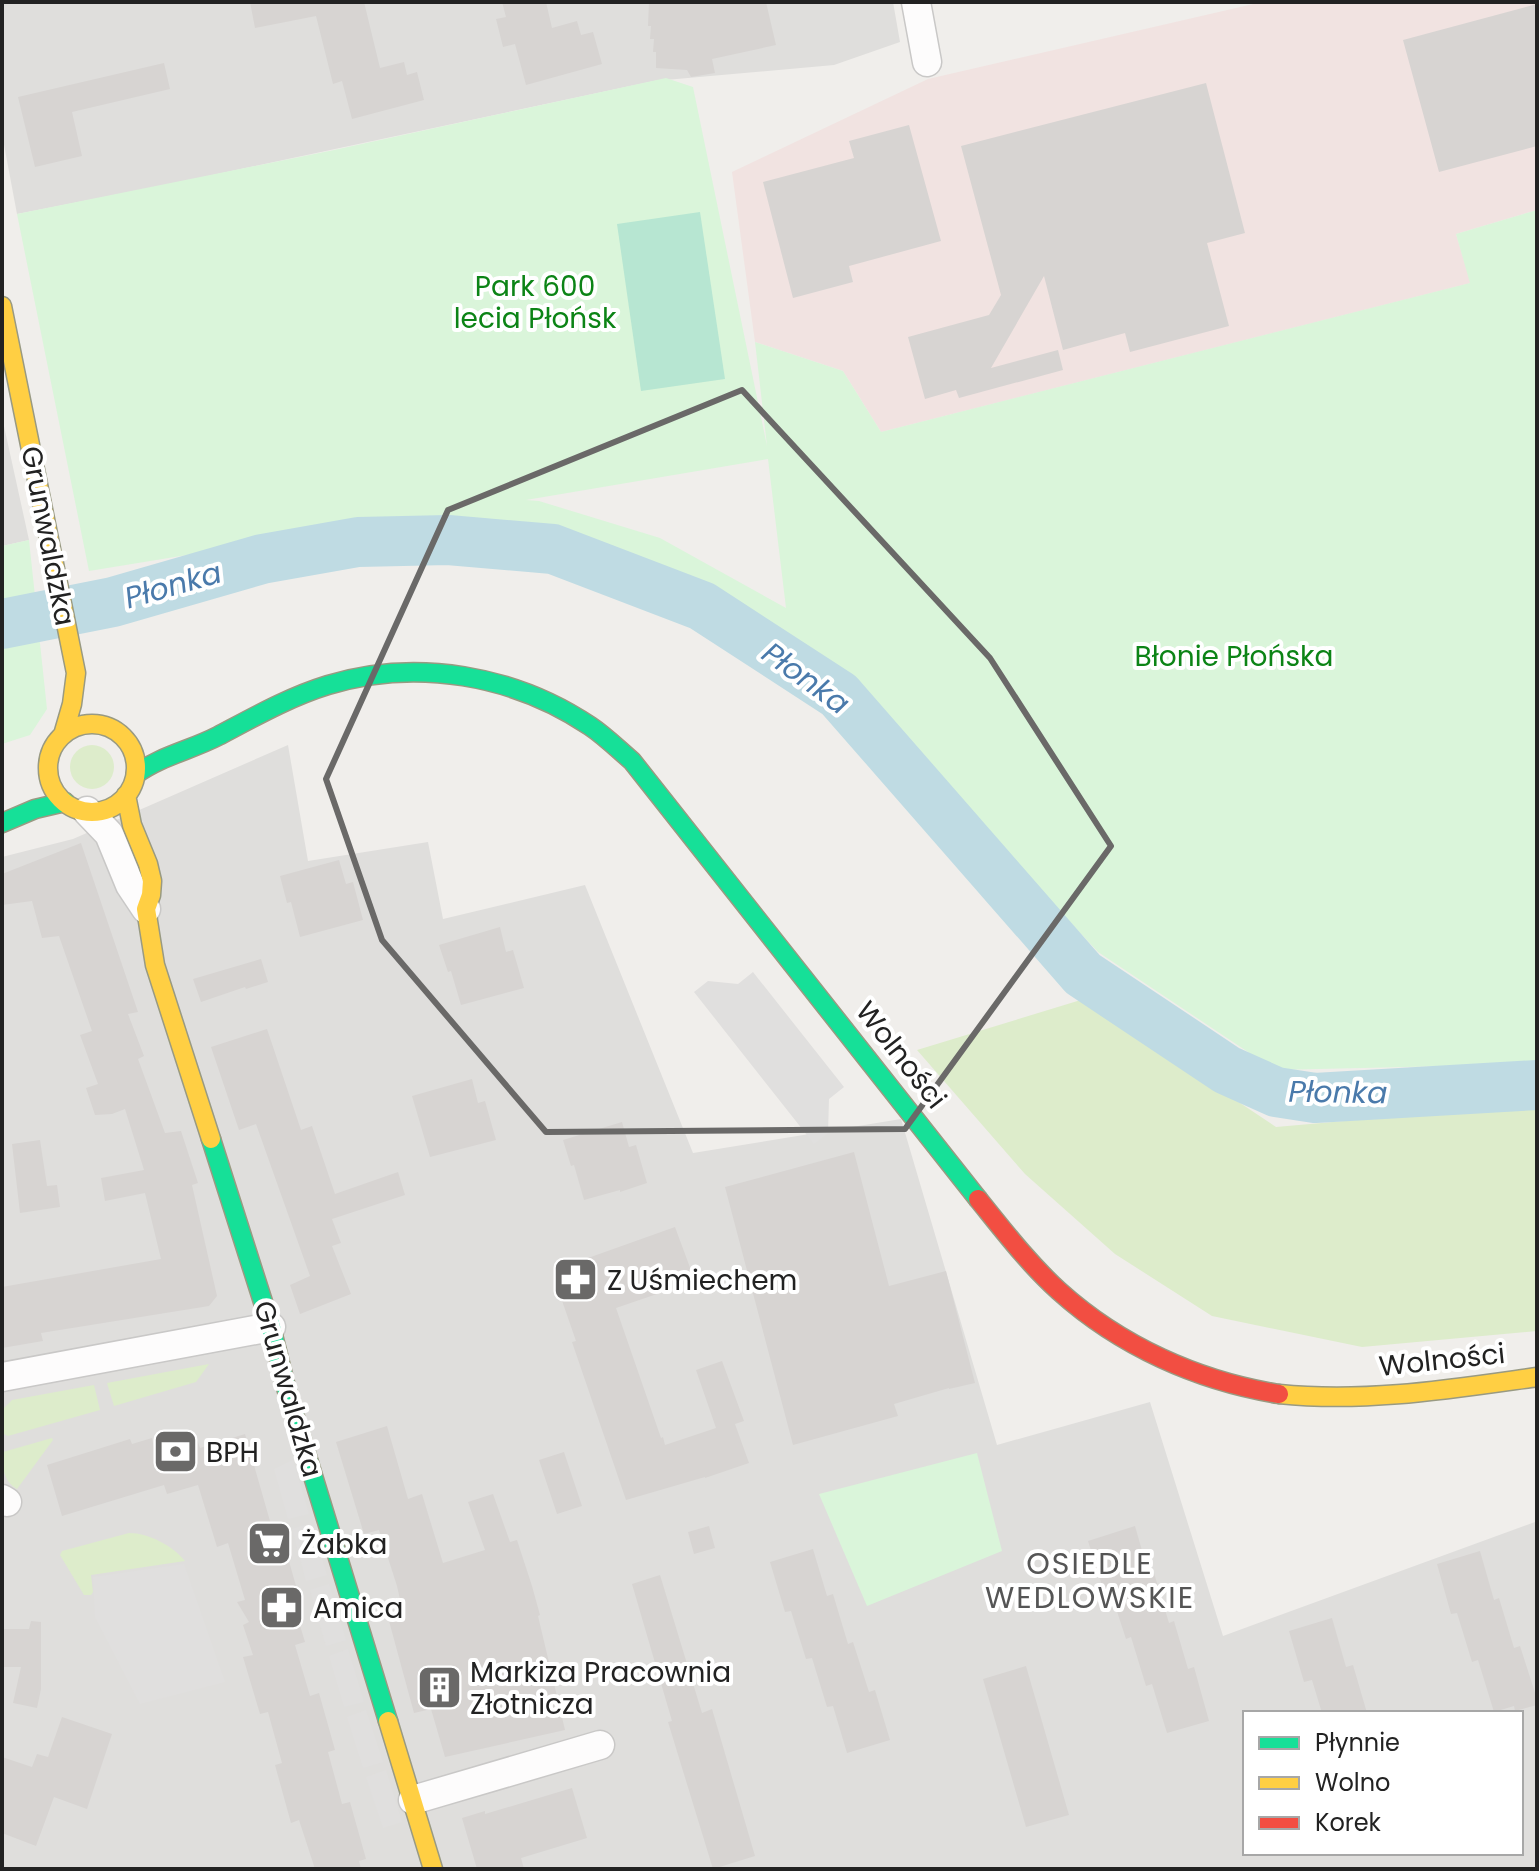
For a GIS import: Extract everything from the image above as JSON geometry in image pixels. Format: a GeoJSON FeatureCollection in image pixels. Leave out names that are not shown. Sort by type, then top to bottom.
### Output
{"type":"FeatureCollection","features":[{"type":"Feature","properties":{"kind":"street"},"geometry":{"type":"LineString","coordinates":[[916,2],[927,62]]}},
{"type":"Feature","properties":{"kind":"street","name":"Grunwaldzka"},"geometry":{"type":"LineString","coordinates":[[2,306],[11,395],[48,536],[76,673],[91,700],[125,734]]}},
{"type":"Feature","properties":{"kind":"street","name":"Wolności"},"geometry":{"type":"LineString","coordinates":[[136,774],[146,765],[213,738],[270,707],[330,684],[361,677],[402,672],[450,673],[499,683],[542,699],[593,728],[632,761],[1005,1233],[1034,1266],[1093,1318],[1169,1362],[1235,1385],[1271,1393],[1353,1398],[1537,1377]]}},
{"type":"Feature","properties":{"kind":"street","name":"Grunwaldzka"},"geometry":{"type":"LineString","coordinates":[[63,735],[72,704],[76,673]]}},
{"type":"Feature","properties":{"kind":"street","name":"Wolności"},"geometry":{"type":"LineString","coordinates":[[217,714],[270,707]]}},
{"type":"Feature","properties":{"kind":"street"},"geometry":{"type":"LineString","coordinates":[[2,823],[35,809],[76,806],[102,811],[115,805],[126,795],[136,774],[134,754],[125,734],[98,724],[86,724],[63,735],[55,744],[42,772],[52,786],[76,806]]}},
{"type":"Feature","properties":{"kind":"street","name":"Grunwaldzka"},"geometry":{"type":"LineString","coordinates":[[126,795],[132,825],[152,881],[146,909],[155,965],[271,1327],[287,1391],[433,1869]]}},
{"type":"Feature","properties":{"kind":"street","name":"Grunwaldzka"},"geometry":{"type":"LineString","coordinates":[[76,806],[109,834],[130,885],[146,909]]}},
{"type":"Feature","properties":{"kind":"street"},"geometry":{"type":"LineString","coordinates":[[2,1377],[271,1327]]}},
{"type":"Feature","properties":{"kind":"street"},"geometry":{"type":"LineString","coordinates":[[413,1800],[600,1745]]}},
{"type":"Feature","properties":{"kind":"highlighted area"},"geometry":{"type":"Polygon","coordinates":[[[742,390],[990,658],[1111,846],[905,1129],[546,1132],[382,940],[326,779],[448,510],[742,390]]]}},
{"type":"Feature","properties":{"kind":"shaded area"},"geometry":{"type":"Polygon","coordinates":[[[2,2],[893,2],[900,42],[834,65],[654,81],[17,214],[2,134],[2,2]]]}},
{"type":"Feature","properties":{"kind":"shaded area"},"geometry":{"type":"Polygon","coordinates":[[[1262,2],[1537,2],[1537,210],[1456,234],[1471,283],[881,432],[843,371],[755,342],[732,172],[928,79],[1262,2]]]}},
{"type":"Feature","properties":{"kind":"shaded area"},"geometry":{"type":"Polygon","coordinates":[[[2,417],[29,540],[2,546],[2,417]]]}},
{"type":"Feature","properties":{"kind":"shaded area"},"geometry":{"type":"Polygon","coordinates":[[[288,745],[308,861],[428,842],[443,919],[585,885],[693,1153],[901,1119],[997,1445],[1150,1402],[1223,1636],[1535,1522],[1537,1524],[1537,1869],[2,1869],[2,857],[73,839],[288,745]]]}},
{"type":"Feature","properties":{"kind":"shaded area"},"geometry":{"type":"Polygon","coordinates":[[[753,972],[844,1087],[829,1099],[828,1133],[814,1144],[694,992],[708,981],[738,984],[753,972]]]}},
{"type":"Feature","properties":{"kind":"shaded area"},"geometry":{"type":"Polygon","coordinates":[[[293,1460],[309,1514],[288,1519],[274,1469],[293,1460]]]}},
{"type":"Feature","properties":{"kind":"shaded area"},"geometry":{"type":"Polygon","coordinates":[[[311,1523],[327,1575],[306,1581],[292,1529],[311,1523]]]}},
{"type":"Feature","properties":{"kind":"shaded area"},"geometry":{"type":"Polygon","coordinates":[[[184,1564],[225,1682],[140,1704],[95,1617],[93,1577],[184,1564]]]}},
{"type":"Feature","properties":{"kind":"shaded area"},"geometry":{"type":"Polygon","coordinates":[[[329,1584],[346,1640],[326,1646],[310,1590],[329,1584]]]}},
{"type":"Feature","properties":{"kind":"shaded area"},"geometry":{"type":"Polygon","coordinates":[[[348,1649],[364,1702],[344,1707],[329,1656],[348,1649]]]}},
{"type":"Feature","properties":{"kind":"shaded area"},"geometry":{"type":"Polygon","coordinates":[[[366,1710],[383,1762],[363,1768],[347,1717],[366,1710]]]}},
{"type":"Feature","properties":{"kind":"shaded area"},"geometry":{"type":"Polygon","coordinates":[[[386,1770],[402,1822],[383,1828],[366,1777],[386,1770]]]}},
{"type":"Feature","properties":{"kind":"green space","name":"Błonie Płońska"},"geometry":{"type":"Polygon","coordinates":[[[666,78],[693,87],[767,446],[755,342],[843,371],[881,432],[1470,283],[1456,234],[1537,210],[1537,1064],[1275,1070],[1098,952],[847,684],[706,596],[557,536],[382,523],[89,571],[17,214],[666,78]],[[768,459],[526,500],[539,501],[660,538],[786,608],[768,459]]]}},
{"type":"Feature","properties":{"kind":"green space"},"geometry":{"type":"Polygon","coordinates":[[[700,212],[725,379],[641,391],[617,224],[700,212]]]}},
{"type":"Feature","properties":{"kind":"green space"},"geometry":{"type":"Polygon","coordinates":[[[29,540],[47,709],[30,735],[2,744],[2,546],[29,540]]]}},
{"type":"Feature","properties":{"kind":"green space"},"geometry":{"type":"Polygon","coordinates":[[[92,745],[107,752],[114,767],[107,782],[92,789],[77,782],[70,767],[77,752],[92,745]]]}},
{"type":"Feature","properties":{"kind":"green space"},"geometry":{"type":"Polygon","coordinates":[[[1084,999],[1276,1127],[1537,1104],[1537,1331],[1362,1347],[1212,1316],[1115,1254],[1025,1174],[917,1050],[1084,999]]]}},
{"type":"Feature","properties":{"kind":"green space"},"geometry":{"type":"Polygon","coordinates":[[[209,1364],[196,1382],[114,1406],[107,1383],[209,1364]]]}},
{"type":"Feature","properties":{"kind":"green space"},"geometry":{"type":"Polygon","coordinates":[[[94,1385],[100,1410],[8,1436],[2,1433],[2,1410],[12,1400],[94,1385]]]}},
{"type":"Feature","properties":{"kind":"green space"},"geometry":{"type":"Polygon","coordinates":[[[52,1438],[17,1489],[12,1486],[4,1473],[3,1452],[52,1438]]]}},
{"type":"Feature","properties":{"kind":"green space"},"geometry":{"type":"Polygon","coordinates":[[[977,1453],[1002,1551],[867,1606],[819,1494],[977,1453]]]}},
{"type":"Feature","properties":{"kind":"green space"},"geometry":{"type":"Polygon","coordinates":[[[129,1533],[160,1541],[185,1561],[91,1575],[93,1592],[84,1595],[60,1555],[62,1551],[129,1533]]]}},
{"type":"Feature","properties":{"kind":"building"},"geometry":{"type":"Polygon","coordinates":[[[250,2],[364,2],[380,68],[404,62],[407,75],[417,72],[424,100],[352,119],[342,81],[333,84],[316,16],[255,28],[250,2]]]}},
{"type":"Feature","properties":{"kind":"building"},"geometry":{"type":"Polygon","coordinates":[[[502,2],[546,2],[552,28],[577,21],[581,35],[593,32],[602,64],[526,85],[515,44],[503,47],[496,19],[506,17],[502,2]]]}},
{"type":"Feature","properties":{"kind":"building"},"geometry":{"type":"Polygon","coordinates":[[[649,2],[766,2],[776,45],[712,59],[715,73],[691,77],[687,70],[656,68],[654,39],[650,39],[651,26],[648,26],[649,2]]]}},
{"type":"Feature","properties":{"kind":"building"},"geometry":{"type":"Polygon","coordinates":[[[1537,4],[1537,146],[1439,172],[1403,40],[1537,4]]]}},
{"type":"Feature","properties":{"kind":"building"},"geometry":{"type":"Polygon","coordinates":[[[164,63],[170,89],[72,112],[82,156],[35,167],[18,97],[164,63]]]}},
{"type":"Feature","properties":{"kind":"building"},"geometry":{"type":"Polygon","coordinates":[[[1206,83],[1245,233],[1207,243],[1229,326],[1130,352],[1125,333],[1063,350],[1044,276],[991,368],[1058,350],[1063,370],[959,398],[956,390],[925,399],[908,337],[989,315],[1001,295],[961,146],[1206,83]]]}},
{"type":"Feature","properties":{"kind":"building"},"geometry":{"type":"Polygon","coordinates":[[[909,125],[941,241],[849,266],[853,282],[793,298],[763,182],[854,158],[849,141],[909,125]]]}},
{"type":"Feature","properties":{"kind":"building"},"geometry":{"type":"Polygon","coordinates":[[[81,843],[138,1012],[128,1014],[144,1056],[138,1059],[165,1133],[181,1131],[198,1183],[192,1185],[217,1296],[209,1306],[41,1333],[43,1341],[2,1348],[2,1287],[161,1259],[145,1193],[105,1201],[101,1178],[144,1170],[125,1109],[95,1115],[86,1088],[98,1084],[80,1035],[92,1031],[59,936],[42,938],[32,901],[2,905],[2,874],[81,843]]]}},
{"type":"Feature","properties":{"kind":"building"},"geometry":{"type":"Polygon","coordinates":[[[339,860],[346,884],[353,882],[363,920],[300,937],[280,876],[339,860]]]}},
{"type":"Feature","properties":{"kind":"building"},"geometry":{"type":"Polygon","coordinates":[[[500,927],[506,952],[513,950],[524,988],[461,1005],[439,945],[500,927]]]}},
{"type":"Feature","properties":{"kind":"building"},"geometry":{"type":"Polygon","coordinates":[[[261,959],[268,982],[201,1002],[193,979],[261,959]]]}},
{"type":"Feature","properties":{"kind":"building"},"geometry":{"type":"Polygon","coordinates":[[[267,1029],[301,1130],[312,1126],[335,1194],[398,1172],[405,1195],[332,1219],[341,1243],[332,1246],[351,1294],[300,1314],[290,1285],[310,1276],[256,1124],[239,1130],[211,1047],[267,1029]]]}},
{"type":"Feature","properties":{"kind":"building"},"geometry":{"type":"Polygon","coordinates":[[[472,1079],[478,1103],[485,1101],[496,1140],[430,1157],[412,1096],[472,1079]]]}},
{"type":"Feature","properties":{"kind":"building"},"geometry":{"type":"Polygon","coordinates":[[[622,1122],[629,1147],[636,1145],[647,1183],[584,1200],[563,1140],[622,1122]]]}},
{"type":"Feature","properties":{"kind":"building"},"geometry":{"type":"Polygon","coordinates":[[[40,1140],[47,1186],[57,1185],[60,1207],[20,1213],[12,1144],[40,1140]]]}},
{"type":"Feature","properties":{"kind":"building"},"geometry":{"type":"Polygon","coordinates":[[[854,1152],[889,1286],[946,1271],[975,1383],[894,1404],[898,1416],[793,1445],[725,1187],[854,1152]]]}},
{"type":"Feature","properties":{"kind":"building"},"geometry":{"type":"Polygon","coordinates":[[[675,1227],[695,1281],[616,1308],[665,1445],[716,1428],[696,1370],[722,1361],[744,1421],[735,1424],[749,1463],[626,1500],[572,1342],[576,1341],[559,1292],[574,1263],[675,1227]]]}},
{"type":"Feature","properties":{"kind":"building"},"geometry":{"type":"Polygon","coordinates":[[[387,1426],[408,1499],[422,1494],[443,1563],[485,1550],[468,1502],[493,1494],[510,1542],[517,1540],[532,1586],[565,1730],[445,1757],[431,1709],[414,1713],[389,1621],[404,1617],[397,1586],[379,1530],[364,1534],[336,1442],[387,1426]]]}},
{"type":"Feature","properties":{"kind":"building"},"geometry":{"type":"Polygon","coordinates":[[[245,1434],[274,1535],[281,1533],[296,1586],[289,1589],[305,1642],[295,1645],[310,1696],[319,1693],[335,1750],[328,1752],[342,1804],[350,1802],[366,1859],[359,1861],[361,1869],[315,1869],[299,1820],[291,1823],[275,1765],[282,1763],[268,1712],[260,1714],[243,1657],[253,1655],[243,1625],[249,1622],[237,1602],[245,1600],[228,1543],[217,1547],[198,1485],[167,1494],[164,1485],[62,1516],[47,1465],[130,1439],[132,1444],[152,1438],[154,1448],[196,1436],[200,1448],[245,1434]]]}},
{"type":"Feature","properties":{"kind":"building"},"geometry":{"type":"Polygon","coordinates":[[[564,1452],[582,1506],[557,1514],[539,1460],[564,1452]]]}},
{"type":"Feature","properties":{"kind":"building"},"geometry":{"type":"Polygon","coordinates":[[[709,1526],[715,1548],[694,1554],[688,1532],[709,1526]]]}},
{"type":"Feature","properties":{"kind":"building"},"geometry":{"type":"Polygon","coordinates":[[[1135,1526],[1149,1575],[1154,1573],[1169,1623],[1174,1621],[1188,1669],[1194,1667],[1209,1721],[1167,1733],[1152,1684],[1146,1686],[1131,1637],[1126,1639],[1110,1590],[1104,1592],[1088,1541],[1135,1526]]]}},
{"type":"Feature","properties":{"kind":"building"},"geometry":{"type":"Polygon","coordinates":[[[813,1549],[827,1596],[833,1594],[848,1644],[853,1642],[869,1692],[875,1690],[890,1740],[847,1753],[833,1706],[827,1707],[812,1658],[806,1659],[791,1611],[785,1612],[770,1562],[813,1549]]]}},
{"type":"Feature","properties":{"kind":"building"},"geometry":{"type":"Polygon","coordinates":[[[1480,1551],[1494,1600],[1499,1598],[1514,1648],[1520,1646],[1537,1705],[1515,1711],[1514,1706],[1494,1711],[1478,1660],[1472,1662],[1457,1613],[1451,1614],[1437,1564],[1480,1551]]]}},
{"type":"Feature","properties":{"kind":"building"},"geometry":{"type":"Polygon","coordinates":[[[660,1575],[702,1713],[712,1709],[755,1856],[713,1869],[668,1722],[672,1721],[632,1584],[660,1575]]]}},
{"type":"Feature","properties":{"kind":"building"},"geometry":{"type":"Polygon","coordinates":[[[1332,1618],[1346,1667],[1353,1665],[1366,1711],[1321,1711],[1312,1680],[1304,1682],[1289,1631],[1332,1618]]]}},
{"type":"Feature","properties":{"kind":"building"},"geometry":{"type":"Polygon","coordinates":[[[31,1621],[41,1622],[41,1689],[37,1708],[13,1703],[21,1667],[2,1667],[2,1629],[29,1629],[31,1621]]]}},
{"type":"Feature","properties":{"kind":"building"},"geometry":{"type":"Polygon","coordinates":[[[1026,1666],[1069,1815],[1026,1827],[983,1679],[1026,1666]]]}},
{"type":"Feature","properties":{"kind":"building"},"geometry":{"type":"Polygon","coordinates":[[[62,1717],[112,1734],[87,1809],[54,1797],[36,1846],[2,1833],[2,1757],[32,1767],[37,1754],[48,1757],[62,1717]]]}},
{"type":"Feature","properties":{"kind":"building"},"geometry":{"type":"Polygon","coordinates":[[[572,1788],[587,1838],[521,1858],[524,1869],[477,1869],[462,1818],[572,1788]]]}},
{"type":"Feature","properties":{"kind":"waterway","name":"Płonka"},"geometry":{"type":"LineString","coordinates":[[2,624],[113,602],[262,559],[358,542],[448,540],[553,549],[702,606],[839,695],[1083,974],[1227,1070],[1276,1092],[1315,1098],[1537,1085]]}},
{"type":"Feature","properties":{"kind":"traffic: fast"},"geometry":{"type":"LineString","coordinates":[[136,774],[299,695],[361,677],[395,673],[464,676],[497,683],[561,708],[596,730],[632,761],[978,1199]]}},
{"type":"Feature","properties":{"kind":"traffic: fast"},"geometry":{"type":"LineString","coordinates":[[2,823],[35,809],[65,802]]}},
{"type":"Feature","properties":{"kind":"traffic: fast"},"geometry":{"type":"LineString","coordinates":[[211,1139],[271,1327],[287,1391],[388,1721]]}},
{"type":"Feature","properties":{"kind":"traffic: slow"},"geometry":{"type":"LineString","coordinates":[[2,306],[76,673],[72,704],[63,735]]}},
{"type":"Feature","properties":{"kind":"traffic: slow"},"geometry":{"type":"LineString","coordinates":[[92,724],[109,728],[123,737],[132,751],[136,768],[132,785],[123,799],[109,808],[92,812],[75,808],[61,799],[52,785],[48,768],[52,751],[61,737],[75,728],[92,724]]}},
{"type":"Feature","properties":{"kind":"traffic: slow"},"geometry":{"type":"LineString","coordinates":[[126,795],[132,825],[152,881],[146,909],[155,965],[211,1139]]}},
{"type":"Feature","properties":{"kind":"traffic: slow"},"geometry":{"type":"LineString","coordinates":[[1279,1394],[1376,1396],[1537,1377]]}},
{"type":"Feature","properties":{"kind":"traffic: slow"},"geometry":{"type":"LineString","coordinates":[[388,1721],[433,1869]]}},
{"type":"Feature","properties":{"kind":"traffic: jam"},"geometry":{"type":"LineString","coordinates":[[978,1199],[1048,1281],[1108,1328],[1190,1370],[1279,1394]]}},
{"type":"Feature","properties":{"kind":"place","name":"Z Uśmiechem"},"geometry":{"type":"Point","coordinates":[576,1280]}},
{"type":"Feature","properties":{"kind":"place","name":"BPH"},"geometry":{"type":"Point","coordinates":[175,1452]}},
{"type":"Feature","properties":{"kind":"place","name":"Żabka"},"geometry":{"type":"Point","coordinates":[270,1544]}},
{"type":"Feature","properties":{"kind":"place","name":"Amica"},"geometry":{"type":"Point","coordinates":[282,1608]}},
{"type":"Feature","properties":{"kind":"place","name":"Markiza Pracownia Złotnicza"},"geometry":{"type":"Point","coordinates":[439,1688]}},
{"type":"Feature","properties":{"kind":"district","name":"OSIEDLE WEDLOWSKIE"},"geometry":{"type":"Point","coordinates":[1090,1580]}},
{"type":"Feature","properties":{"kind":"park label","name":"Park 600 lecia Płońsk"},"geometry":{"type":"Point","coordinates":[535,302]}}]}
